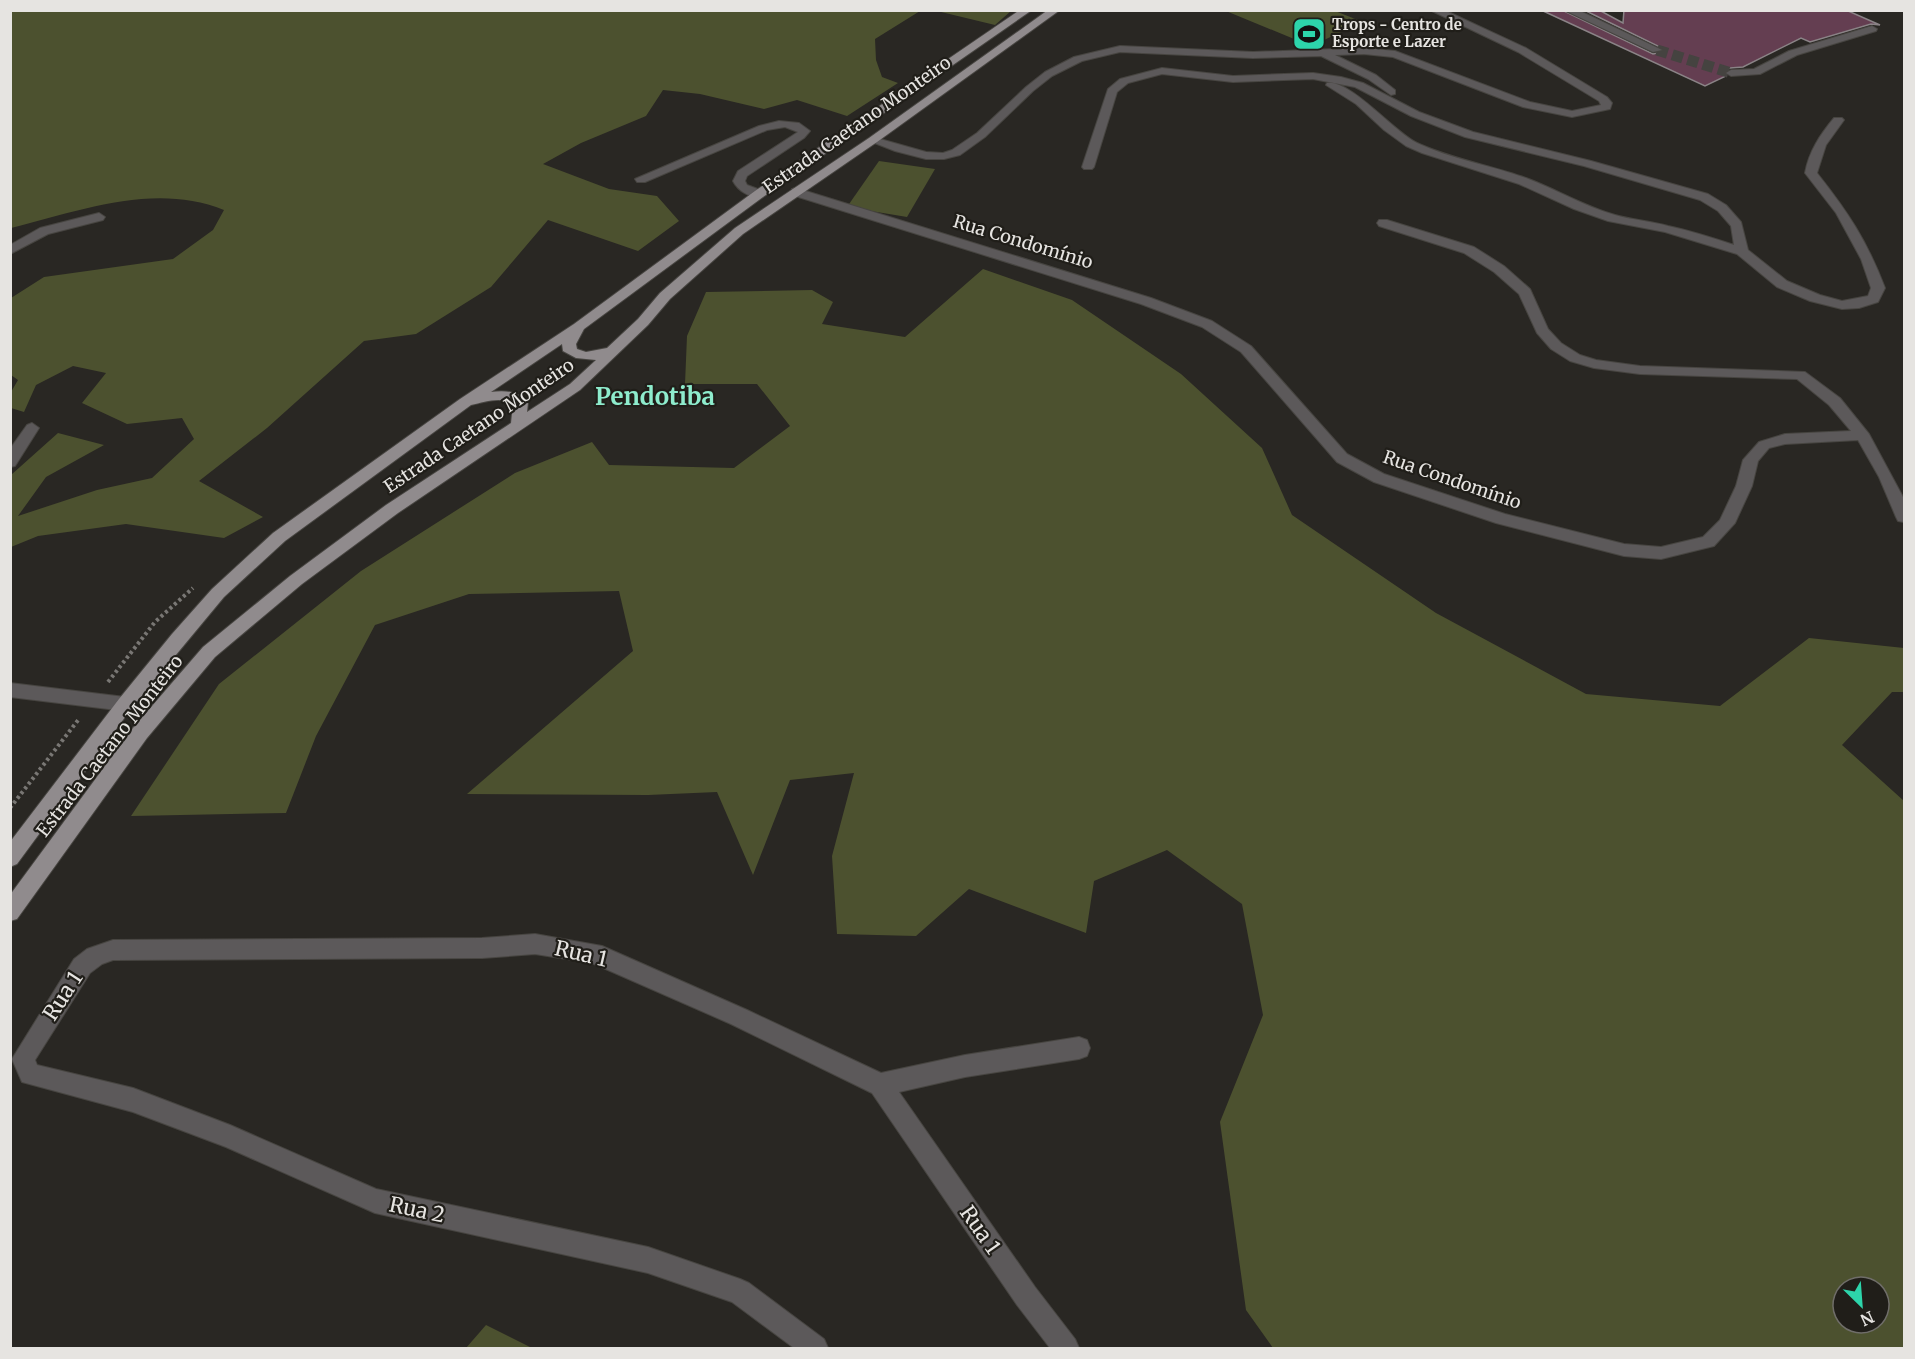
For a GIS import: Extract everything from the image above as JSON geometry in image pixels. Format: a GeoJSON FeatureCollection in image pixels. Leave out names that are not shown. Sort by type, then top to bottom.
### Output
{"type":"FeatureCollection","features":[{"type":"Feature","properties":{"kind":"main road","name":"Estrada Caetano Monteiro"},"geometry":{"type":"LineString","coordinates":[[10,858],[124,704],[218,593],[279,537],[465,402],[579,327],[759,194],[1027,10]]}},
{"type":"Feature","properties":{"kind":"main road","name":"Estrada Caetano Monteiro"},"geometry":{"type":"LineString","coordinates":[[10,912],[140,734],[209,652],[296,580],[392,509],[575,387],[615,351],[665,296],[720,245],[873,140],[1055,10]]}},
{"type":"Feature","properties":{"kind":"main road"},"geometry":{"type":"LineString","coordinates":[[579,327],[569,344],[570,351],[578,356],[615,351]]}},
{"type":"Feature","properties":{"kind":"main road"},"geometry":{"type":"LineString","coordinates":[[465,402],[490,396],[513,397],[520,403],[518,423]]}},
{"type":"Feature","properties":{"kind":"street"},"geometry":{"type":"LineString","coordinates":[[873,140],[931,156],[955,153],[982,133],[1040,80],[1071,63],[1106,51],[1176,51],[1253,55],[1364,51],[1395,54],[1527,105],[1572,114],[1606,107],[1607,103],[1603,99],[1522,50],[1435,10]]}},
{"type":"Feature","properties":{"kind":"street"},"geometry":{"type":"LineString","coordinates":[[1569,10],[1658,50]]}},
{"type":"Feature","properties":{"kind":"street"},"geometry":{"type":"LineString","coordinates":[[1731,73],[1756,72],[1793,53],[1872,29]]}},
{"type":"Feature","properties":{"kind":"street"},"geometry":{"type":"LineString","coordinates":[[1323,53],[1372,77],[1415,114]]}},
{"type":"Feature","properties":{"kind":"street"},"geometry":{"type":"LineString","coordinates":[[1088,167],[1112,91],[1124,81],[1162,71],[1233,79],[1313,76],[1359,85],[1415,114],[1491,142],[1577,160],[1704,197],[1722,208],[1737,225],[1742,250]]}},
{"type":"Feature","properties":{"kind":"street"},"geometry":{"type":"LineString","coordinates":[[1313,76],[1343,90],[1388,128],[1426,152],[1523,181],[1578,206],[1612,218],[1667,229],[1742,250],[1782,284],[1815,298],[1842,305],[1859,304],[1873,299],[1878,288],[1867,259],[1842,212],[1811,173],[1818,143],[1838,120]]}},
{"type":"Feature","properties":{"kind":"street"},"geometry":{"type":"LineString","coordinates":[[641,179],[763,128],[782,123],[798,125],[804,131],[800,136],[742,174],[739,181],[742,187],[759,194]]}},
{"type":"Feature","properties":{"kind":"street","name":"Rua Condomínio"},"geometry":{"type":"LineString","coordinates":[[796,192],[1136,297],[1207,324],[1246,349],[1342,458],[1379,478],[1502,519],[1624,550],[1660,553],[1708,542],[1727,523],[1744,486],[1751,460],[1764,445],[1785,440],[1861,435]]}},
{"type":"Feature","properties":{"kind":"street"},"geometry":{"type":"LineString","coordinates":[[10,250],[44,231],[99,217]]}},
{"type":"Feature","properties":{"kind":"street"},"geometry":{"type":"LineString","coordinates":[[1383,223],[1469,250],[1499,268],[1525,292],[1542,330],[1556,346],[1575,358],[1594,364],[1640,370],[1800,375],[1832,398],[1861,435],[1888,478],[1905,517]]}},
{"type":"Feature","properties":{"kind":"street"},"geometry":{"type":"LineString","coordinates":[[10,462],[32,428]]}},
{"type":"Feature","properties":{"kind":"street"},"geometry":{"type":"LineString","coordinates":[[10,690],[124,704]]}},
{"type":"Feature","properties":{"kind":"street","name":"Rua 1"},"geometry":{"type":"LineString","coordinates":[[17,1059],[82,966],[95,956],[113,950],[482,948],[535,944],[594,953],[738,1017],[880,1085],[1026,1296],[1066,1348]]}},
{"type":"Feature","properties":{"kind":"street"},"geometry":{"type":"LineString","coordinates":[[880,1085],[965,1066],[1079,1048]]}},
{"type":"Feature","properties":{"kind":"street","name":"Rua 2"},"geometry":{"type":"LineString","coordinates":[[17,1059],[30,1074],[133,1100],[230,1137],[375,1201],[648,1260],[740,1292],[815,1348]]}},
{"type":"Feature","properties":{"kind":"green space"},"geometry":{"type":"Polygon","coordinates":[[[11,10],[920,11],[875,39],[876,60],[882,77],[898,83],[847,116],[797,100],[764,109],[700,94],[663,90],[646,116],[581,143],[543,164],[609,189],[657,196],[679,221],[638,251],[548,220],[491,287],[416,334],[364,341],[267,428],[199,481],[263,517],[224,538],[126,524],[38,536],[11,547],[11,475],[58,433],[104,445],[46,477],[18,516],[97,490],[152,478],[194,439],[182,418],[127,424],[82,403],[106,373],[73,366],[36,385],[24,412],[11,408],[11,392],[18,380],[11,375],[11,298],[44,277],[173,259],[213,230],[224,210],[198,202],[144,199],[90,207],[11,228],[11,10]]]}},
{"type":"Feature","properties":{"kind":"green space"},"geometry":{"type":"Polygon","coordinates":[[[1011,10],[995,25],[937,11],[1011,10]]]}},
{"type":"Feature","properties":{"kind":"green space","name":"Trops - Centro de Esporte e Lazer"},"geometry":{"type":"Polygon","coordinates":[[[1226,11],[1335,11],[1363,22],[1311,46],[1226,11]]]}},
{"type":"Feature","properties":{"kind":"green space"},"geometry":{"type":"Polygon","coordinates":[[[879,161],[935,169],[907,217],[847,207],[879,161]]]}},
{"type":"Feature","properties":{"kind":"green space"},"geometry":{"type":"Polygon","coordinates":[[[983,269],[1072,300],[1181,374],[1262,448],[1292,515],[1436,613],[1586,694],[1720,706],[1809,638],[1904,648],[1904,692],[1892,692],[1842,745],[1904,801],[1904,1348],[1273,1348],[1246,1310],[1220,1122],[1263,1015],[1242,904],[1167,850],[1094,881],[1086,933],[969,889],[916,936],[837,934],[832,856],[854,773],[790,780],[753,875],[717,792],[648,795],[467,794],[633,651],[619,591],[469,594],[375,625],[316,736],[286,813],[131,816],[219,684],[361,571],[515,473],[592,442],[609,465],[734,468],[790,426],[757,384],[685,384],[687,336],[706,292],[812,290],[833,302],[822,324],[905,337],[983,269]]]}},
{"type":"Feature","properties":{"kind":"green space"},"geometry":{"type":"Polygon","coordinates":[[[486,1325],[532,1348],[466,1348],[486,1325]]]}},
{"type":"Feature","properties":{"kind":"building"},"geometry":{"type":"Polygon","coordinates":[[[1541,10],[1562,10],[1653,54],[1662,52],[1664,49],[1584,10],[1599,10],[1623,23],[1624,10],[1846,10],[1880,25],[1871,24],[1810,42],[1801,38],[1743,67],[1730,68],[1724,72],[1726,76],[1705,86],[1541,10]]]}},
{"type":"Feature","properties":{"kind":"tunnel"},"geometry":{"type":"LineString","coordinates":[[1657,50],[1731,73]]}},
{"type":"Feature","properties":{"kind":"place","name":"Trops - Centro de Esporte e Lazer"},"geometry":{"type":"Point","coordinates":[1309,34]}},
{"type":"Feature","properties":{"kind":"district","name":"Pendotiba"},"geometry":{"type":"Point","coordinates":[655,397]}}]}
